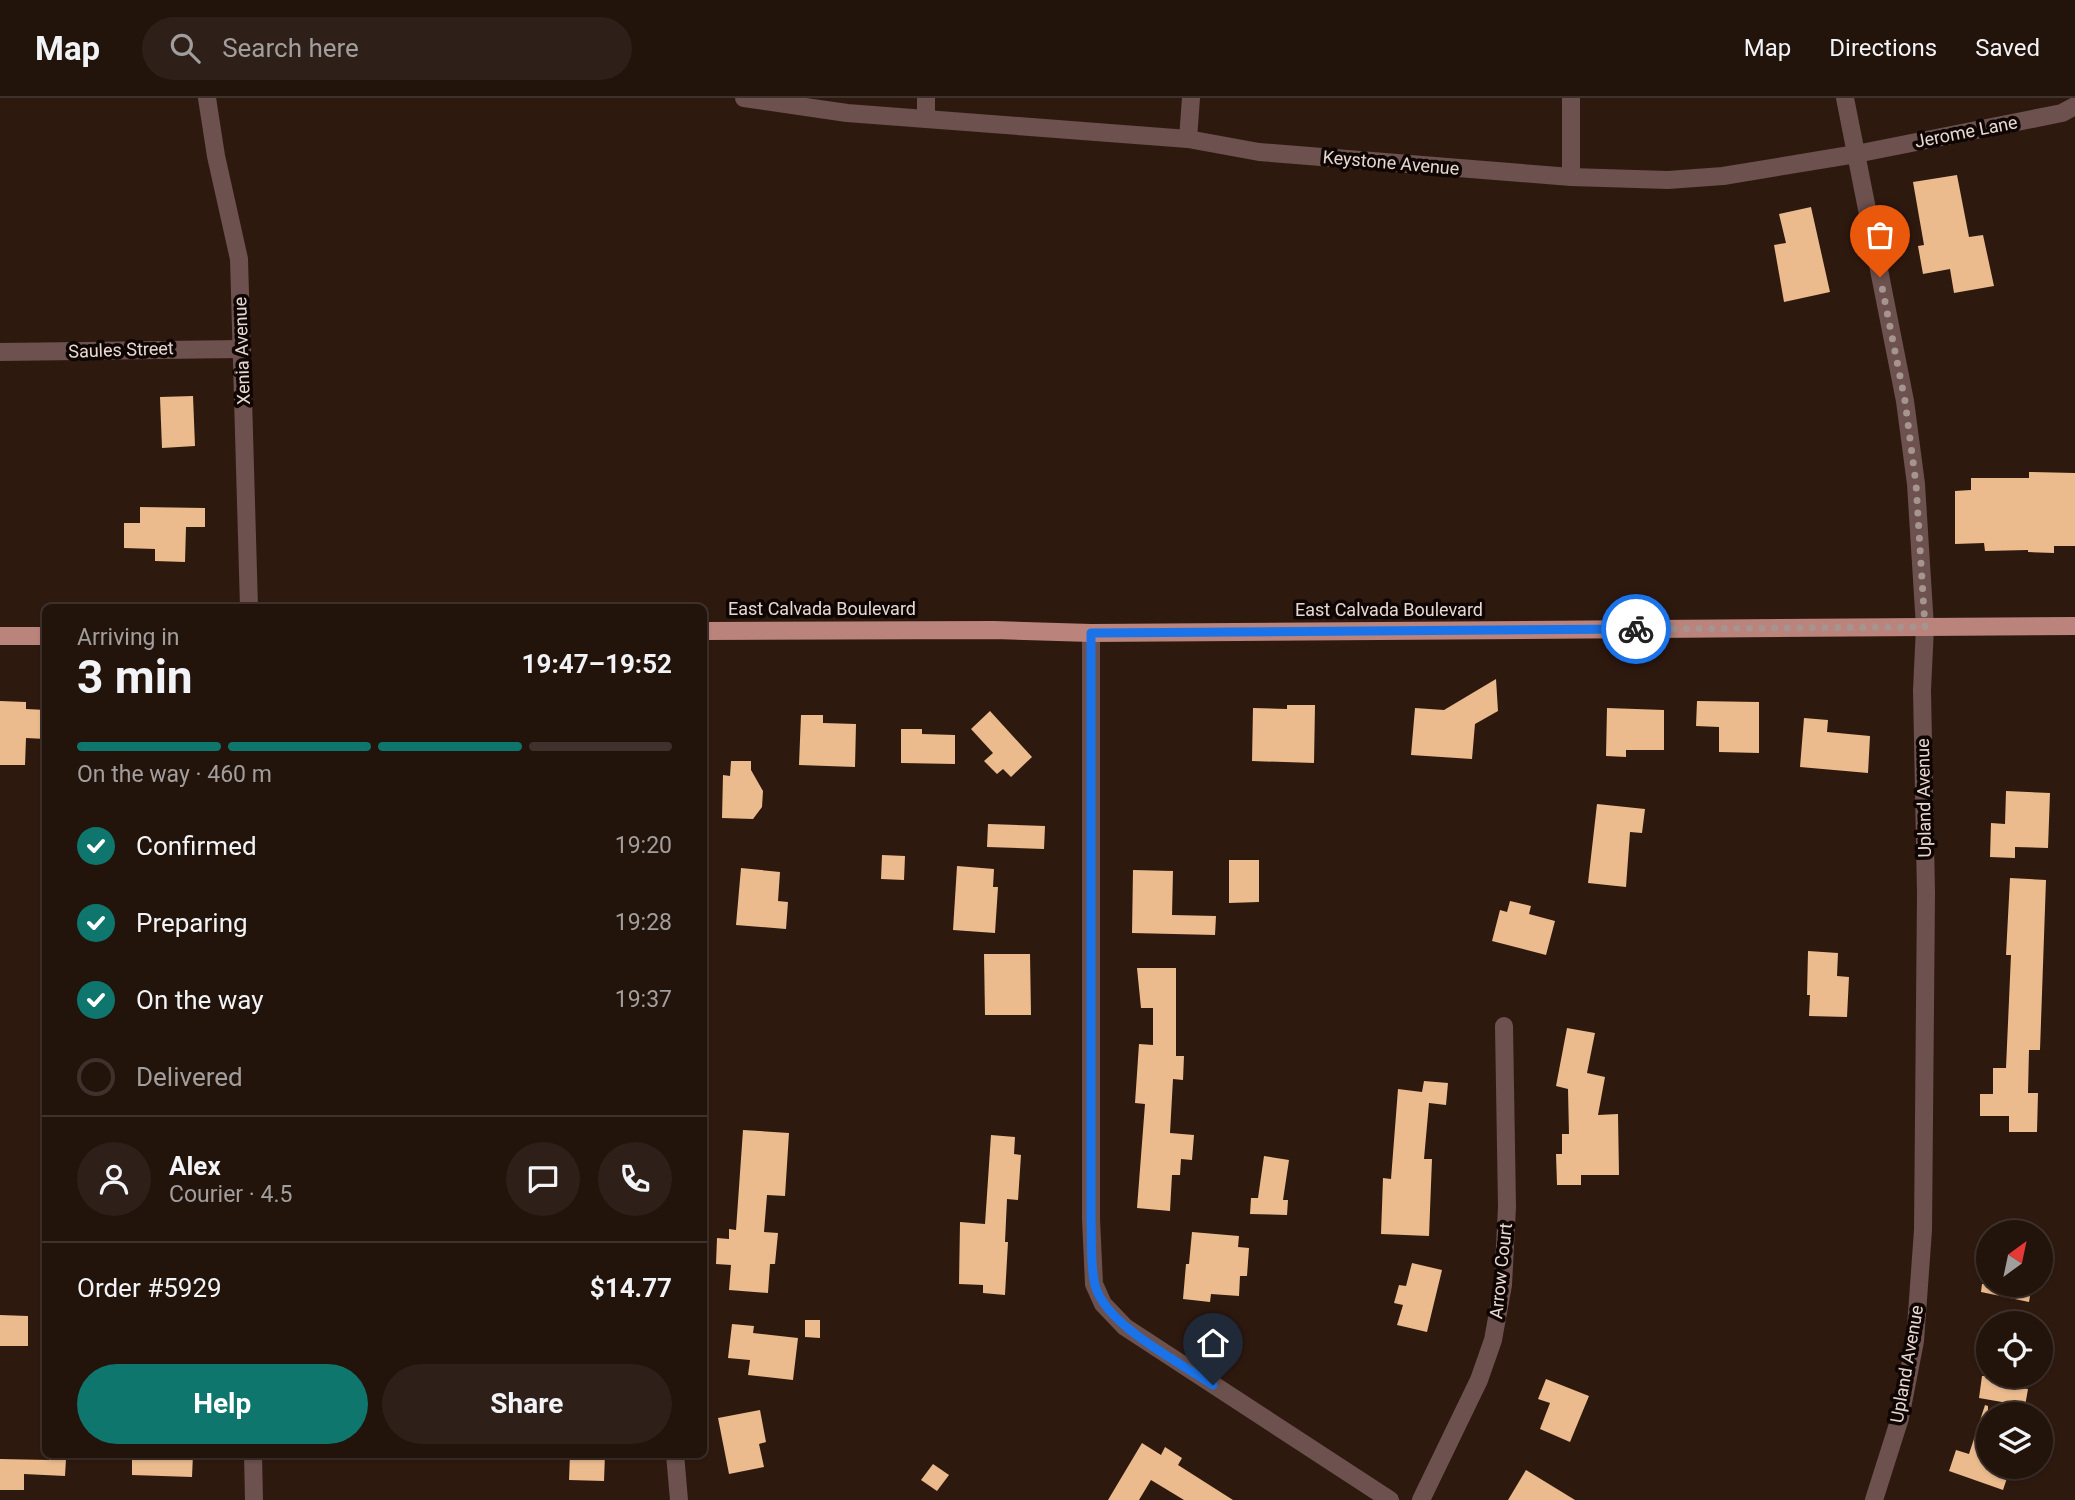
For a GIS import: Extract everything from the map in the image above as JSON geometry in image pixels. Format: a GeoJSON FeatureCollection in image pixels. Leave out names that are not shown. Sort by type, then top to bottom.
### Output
{"type":"FeatureCollection","features":[{"type":"Feature","properties":{"kind":"main road","name":"East Calvada Boulevard"},"geometry":{"type":"LineString","coordinates":[[707,631],[994,630],[1091,633],[2075,626]]}},
{"type":"Feature","properties":{"kind":"main road"},"geometry":{"type":"LineString","coordinates":[[0,636],[42,636]]}},
{"type":"Feature","properties":{"kind":"street","name":"Xenia Avenue"},"geometry":{"type":"LineString","coordinates":[[207,98],[216,156],[239,259],[249,604]]}},
{"type":"Feature","properties":{"kind":"street","name":"Keystone Avenue"},"geometry":{"type":"LineString","coordinates":[[744,98],[847,113],[1188,139],[1259,152],[1570,177],[1668,180],[1723,176],[1856,154]]}},
{"type":"Feature","properties":{"kind":"street"},"geometry":{"type":"LineString","coordinates":[[926,98],[926,119]]}},
{"type":"Feature","properties":{"kind":"street"},"geometry":{"type":"LineString","coordinates":[[1188,139],[1191,98]]}},
{"type":"Feature","properties":{"kind":"street"},"geometry":{"type":"LineString","coordinates":[[1570,177],[1571,98]]}},
{"type":"Feature","properties":{"kind":"street","name":"Upland Avenue"},"geometry":{"type":"LineString","coordinates":[[1845,98],[1905,401],[1916,484],[1925,627],[1922,690],[1926,892],[1923,1230],[1915,1341],[1900,1418],[1874,1500]]}},
{"type":"Feature","properties":{"kind":"street","name":"Jerome Lane"},"geometry":{"type":"LineString","coordinates":[[1856,154],[2062,113],[2075,106]]}},
{"type":"Feature","properties":{"kind":"street","name":"Saules Street"},"geometry":{"type":"LineString","coordinates":[[0,352],[242,349]]}},
{"type":"Feature","properties":{"kind":"street"},"geometry":{"type":"LineString","coordinates":[[1091,633],[1091,1219],[1094,1284],[1103,1304],[1125,1327],[1390,1500]]}},
{"type":"Feature","properties":{"kind":"street","name":"Arrow Court"},"geometry":{"type":"LineString","coordinates":[[1421,1500],[1479,1380],[1493,1340],[1501,1296],[1507,1207],[1504,1026]]}},
{"type":"Feature","properties":{"kind":"street"},"geometry":{"type":"LineString","coordinates":[[253,1458],[254,1500]]}},
{"type":"Feature","properties":{"kind":"street"},"geometry":{"type":"LineString","coordinates":[[675,1458],[679,1500]]}},
{"type":"Feature","properties":{"kind":"building"},"geometry":{"type":"Polygon","coordinates":[[[1957,175],[1969,237],[1983,235],[1994,286],[1954,293],[1950,269],[1923,274],[1918,246],[1924,245],[1913,182],[1957,175]]]}},
{"type":"Feature","properties":{"kind":"building"},"geometry":{"type":"Polygon","coordinates":[[[1811,207],[1830,292],[1784,302],[1774,245],[1786,243],[1779,214],[1811,207]]]}},
{"type":"Feature","properties":{"kind":"building"},"geometry":{"type":"Polygon","coordinates":[[[193,396],[195,446],[162,448],[160,397],[193,396]]]}},
{"type":"Feature","properties":{"kind":"building"},"geometry":{"type":"Polygon","coordinates":[[[2029,472],[2075,473],[2075,546],[2054,546],[2054,553],[2028,550],[1985,551],[1984,543],[1955,544],[1955,491],[1971,490],[1971,478],[2029,478],[2029,472]]]}},
{"type":"Feature","properties":{"kind":"building"},"geometry":{"type":"Polygon","coordinates":[[[140,507],[205,508],[205,527],[186,527],[185,562],[155,561],[155,549],[124,548],[124,523],[140,523],[140,507]]]}},
{"type":"Feature","properties":{"kind":"building"},"geometry":{"type":"Polygon","coordinates":[[[1496,679],[1498,711],[1475,724],[1472,759],[1411,755],[1415,708],[1444,710],[1496,679]]]}},
{"type":"Feature","properties":{"kind":"building"},"geometry":{"type":"Polygon","coordinates":[[[0,701],[26,702],[26,709],[42,710],[42,739],[26,738],[25,765],[0,765],[0,701]]]}},
{"type":"Feature","properties":{"kind":"building"},"geometry":{"type":"Polygon","coordinates":[[[1697,701],[1759,702],[1759,753],[1719,752],[1719,727],[1696,726],[1697,701]]]}},
{"type":"Feature","properties":{"kind":"building"},"geometry":{"type":"Polygon","coordinates":[[[1287,705],[1315,705],[1314,763],[1252,761],[1253,708],[1287,709],[1287,705]]]}},
{"type":"Feature","properties":{"kind":"building"},"geometry":{"type":"Polygon","coordinates":[[[1607,708],[1664,710],[1664,750],[1626,750],[1626,757],[1606,756],[1607,708]]]}},
{"type":"Feature","properties":{"kind":"building"},"geometry":{"type":"Polygon","coordinates":[[[990,711],[1032,757],[1011,777],[1003,769],[997,774],[984,761],[993,753],[971,729],[990,711]]]}},
{"type":"Feature","properties":{"kind":"building"},"geometry":{"type":"Polygon","coordinates":[[[801,715],[823,715],[823,723],[856,724],[855,767],[799,765],[801,715]]]}},
{"type":"Feature","properties":{"kind":"building"},"geometry":{"type":"Polygon","coordinates":[[[1804,718],[1828,720],[1827,732],[1870,736],[1868,773],[1800,767],[1804,718]]]}},
{"type":"Feature","properties":{"kind":"building"},"geometry":{"type":"Polygon","coordinates":[[[901,729],[922,729],[922,734],[955,735],[955,764],[901,763],[901,729]]]}},
{"type":"Feature","properties":{"kind":"building"},"geometry":{"type":"Polygon","coordinates":[[[731,761],[751,761],[751,770],[763,791],[762,807],[753,819],[722,818],[723,775],[730,776],[731,761]]]}},
{"type":"Feature","properties":{"kind":"building"},"geometry":{"type":"Polygon","coordinates":[[[2006,791],[2050,793],[2048,848],[2015,847],[2015,858],[1990,857],[1991,823],[2005,824],[2006,791]]]}},
{"type":"Feature","properties":{"kind":"building"},"geometry":{"type":"Polygon","coordinates":[[[1597,804],[1645,809],[1642,833],[1630,832],[1626,887],[1588,883],[1597,804]]]}},
{"type":"Feature","properties":{"kind":"building"},"geometry":{"type":"Polygon","coordinates":[[[988,824],[1045,826],[1044,849],[987,847],[988,824]]]}},
{"type":"Feature","properties":{"kind":"building"},"geometry":{"type":"Polygon","coordinates":[[[882,855],[905,856],[904,880],[881,879],[882,855]]]}},
{"type":"Feature","properties":{"kind":"building"},"geometry":{"type":"Polygon","coordinates":[[[1229,860],[1259,860],[1259,902],[1229,903],[1229,860]]]}},
{"type":"Feature","properties":{"kind":"building"},"geometry":{"type":"Polygon","coordinates":[[[957,866],[994,869],[993,887],[998,887],[995,933],[953,930],[957,866]]]}},
{"type":"Feature","properties":{"kind":"building"},"geometry":{"type":"Polygon","coordinates":[[[741,868],[780,872],[778,901],[788,902],[786,929],[736,925],[741,868]]]}},
{"type":"Feature","properties":{"kind":"building"},"geometry":{"type":"Polygon","coordinates":[[[1133,870],[1173,871],[1172,915],[1216,916],[1215,935],[1132,933],[1133,870]]]}},
{"type":"Feature","properties":{"kind":"building"},"geometry":{"type":"Polygon","coordinates":[[[2010,878],[2046,880],[2040,1050],[2029,1050],[2028,1093],[2038,1093],[2037,1132],[2009,1132],[2009,1116],[1980,1116],[1980,1094],[1993,1094],[1993,1068],[2006,1068],[2011,955],[2006,955],[2010,878]]]}},
{"type":"Feature","properties":{"kind":"building"},"geometry":{"type":"Polygon","coordinates":[[[1510,901],[1531,906],[1529,914],[1555,921],[1546,955],[1492,941],[1500,910],[1507,912],[1510,901]]]}},
{"type":"Feature","properties":{"kind":"building"},"geometry":{"type":"Polygon","coordinates":[[[1808,951],[1838,953],[1837,976],[1849,977],[1847,1017],[1809,1016],[1808,951]]]}},
{"type":"Feature","properties":{"kind":"building"},"geometry":{"type":"Polygon","coordinates":[[[984,954],[1030,954],[1031,1015],[985,1015],[984,954]]]}},
{"type":"Feature","properties":{"kind":"building"},"geometry":{"type":"Polygon","coordinates":[[[1137,968],[1176,968],[1176,1056],[1184,1056],[1183,1080],[1173,1079],[1170,1133],[1194,1135],[1192,1160],[1181,1159],[1180,1175],[1172,1175],[1170,1211],[1137,1208],[1145,1104],[1135,1103],[1139,1044],[1153,1045],[1153,1008],[1141,1008],[1137,968]]]}},
{"type":"Feature","properties":{"kind":"building"},"geometry":{"type":"Polygon","coordinates":[[[1567,1028],[1595,1033],[1587,1073],[1605,1077],[1598,1115],[1618,1114],[1619,1175],[1581,1175],[1581,1185],[1557,1185],[1556,1154],[1562,1154],[1562,1134],[1569,1134],[1568,1089],[1556,1086],[1567,1028]]]}},
{"type":"Feature","properties":{"kind":"building"},"geometry":{"type":"Polygon","coordinates":[[[1424,1081],[1448,1083],[1446,1105],[1429,1103],[1424,1159],[1432,1159],[1429,1236],[1381,1234],[1383,1178],[1391,1179],[1398,1089],[1422,1092],[1424,1081]]]}},
{"type":"Feature","properties":{"kind":"building"},"geometry":{"type":"Polygon","coordinates":[[[743,1130],[789,1133],[785,1196],[767,1195],[764,1232],[778,1233],[775,1264],[770,1264],[768,1293],[729,1290],[731,1265],[716,1264],[717,1238],[729,1239],[729,1229],[736,1230],[743,1130]]]}},
{"type":"Feature","properties":{"kind":"building"},"geometry":{"type":"Polygon","coordinates":[[[991,1135],[1015,1137],[1014,1154],[1021,1155],[1018,1200],[1007,1199],[1005,1295],[983,1293],[983,1285],[959,1284],[960,1222],[985,1224],[991,1135]]]}},
{"type":"Feature","properties":{"kind":"building"},"geometry":{"type":"Polygon","coordinates":[[[1264,1156],[1289,1160],[1283,1200],[1288,1200],[1287,1215],[1250,1214],[1251,1198],[1258,1198],[1264,1156]]]}},
{"type":"Feature","properties":{"kind":"building"},"geometry":{"type":"Polygon","coordinates":[[[1192,1232],[1239,1236],[1238,1247],[1249,1248],[1247,1276],[1240,1276],[1239,1296],[1211,1294],[1210,1302],[1183,1299],[1192,1232]]]}},
{"type":"Feature","properties":{"kind":"building"},"geometry":{"type":"Polygon","coordinates":[[[1412,1263],[1442,1270],[1427,1332],[1397,1325],[1403,1305],[1394,1303],[1399,1285],[1406,1286],[1412,1263]]]}},
{"type":"Feature","properties":{"kind":"building"},"geometry":{"type":"Polygon","coordinates":[[[2005,1297],[2030,1297],[2029,1302],[2005,1297]]]}},
{"type":"Feature","properties":{"kind":"building"},"geometry":{"type":"Polygon","coordinates":[[[0,1315],[28,1316],[28,1346],[0,1346],[0,1315]]]}},
{"type":"Feature","properties":{"kind":"building"},"geometry":{"type":"Polygon","coordinates":[[[805,1320],[820,1320],[820,1338],[805,1337],[805,1320]]]}},
{"type":"Feature","properties":{"kind":"building"},"geometry":{"type":"Polygon","coordinates":[[[732,1324],[754,1326],[753,1333],[798,1338],[793,1380],[748,1375],[750,1360],[728,1358],[732,1324]]]}},
{"type":"Feature","properties":{"kind":"building"},"geometry":{"type":"Polygon","coordinates":[[[1546,1379],[1589,1396],[1570,1442],[1540,1429],[1550,1403],[1538,1399],[1546,1379]]]}},
{"type":"Feature","properties":{"kind":"building"},"geometry":{"type":"Polygon","coordinates":[[[1980,1388],[2028,1389],[2026,1402],[1979,1398],[1980,1388]]]}},
{"type":"Feature","properties":{"kind":"building"},"geometry":{"type":"Polygon","coordinates":[[[760,1410],[766,1442],[759,1444],[764,1467],[729,1474],[718,1418],[760,1410]]]}},
{"type":"Feature","properties":{"kind":"building"},"geometry":{"type":"Polygon","coordinates":[[[1976,1433],[1976,1479],[2007,1479],[2003,1490],[1949,1471],[1956,1450],[1969,1454],[1976,1433]]]}},
{"type":"Feature","properties":{"kind":"building"},"geometry":{"type":"Polygon","coordinates":[[[1142,1443],[1161,1455],[1165,1447],[1182,1458],[1178,1465],[1233,1500],[1184,1500],[1151,1480],[1139,1500],[1108,1500],[1142,1443]]]}},
{"type":"Feature","properties":{"kind":"building"},"geometry":{"type":"Polygon","coordinates":[[[132,1458],[193,1458],[192,1477],[132,1475],[132,1458]]]}},
{"type":"Feature","properties":{"kind":"building"},"geometry":{"type":"Polygon","coordinates":[[[570,1458],[605,1458],[604,1481],[569,1480],[570,1458]]]}},
{"type":"Feature","properties":{"kind":"building"},"geometry":{"type":"Polygon","coordinates":[[[0,1459],[66,1459],[65,1476],[24,1474],[24,1490],[0,1490],[0,1459]]]}},
{"type":"Feature","properties":{"kind":"building"},"geometry":{"type":"Polygon","coordinates":[[[933,1464],[949,1475],[937,1491],[921,1480],[933,1464]]]}},
{"type":"Feature","properties":{"kind":"building"},"geometry":{"type":"Polygon","coordinates":[[[1526,1470],[1575,1500],[1508,1500],[1526,1470]]]}},
{"type":"Feature","properties":{"kind":"way so far"},"geometry":{"type":"LineString","coordinates":[[1636,629],[1925,627],[1916,484],[1905,401],[1880,277]]}},
{"type":"Feature","properties":{"kind":"route"},"geometry":{"type":"LineString","coordinates":[[1213,1385],[1125,1327],[1103,1304],[1094,1284],[1091,1219],[1091,633],[1636,629]]}}]}
